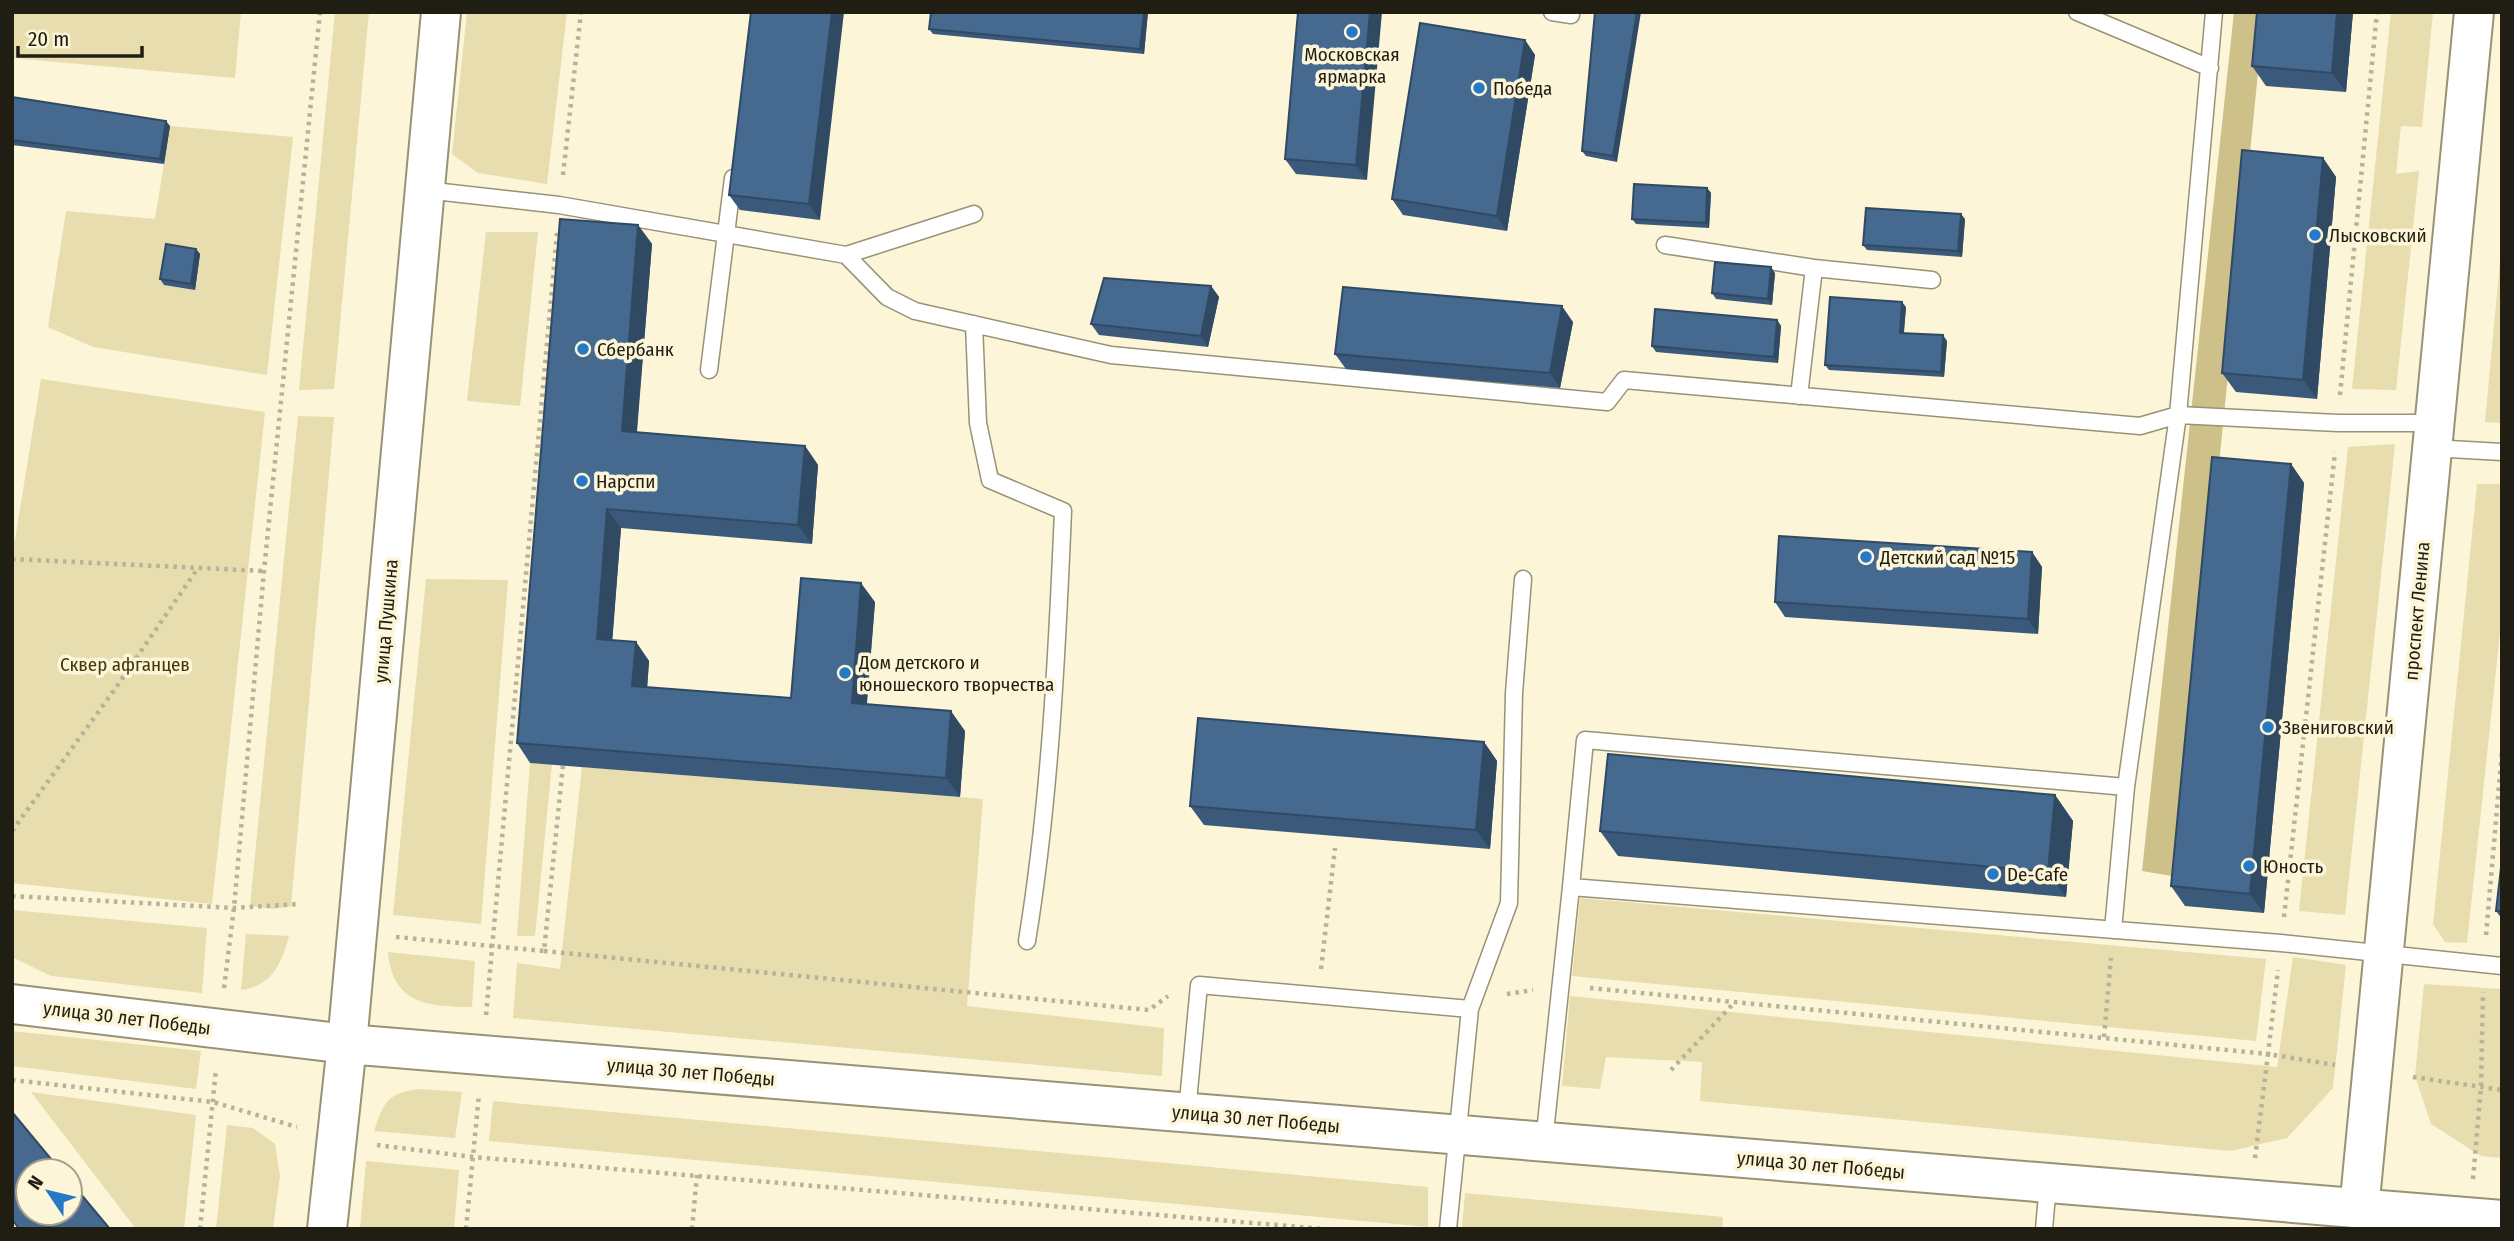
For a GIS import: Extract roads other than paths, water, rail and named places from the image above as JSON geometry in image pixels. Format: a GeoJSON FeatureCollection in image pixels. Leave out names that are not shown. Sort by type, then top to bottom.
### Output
{"type":"FeatureCollection","features":[{"type":"Feature","properties":{"kind":"street","name":"улица Пушкина"},"geometry":{"type":"LineString","coordinates":[[327,1229],[347,1044],[442,12]]}},
{"type":"Feature","properties":{"kind":"street","name":"проспект Ленина"},"geometry":{"type":"LineString","coordinates":[[2359,1210],[2474,12]]}},
{"type":"Feature","properties":{"kind":"street","name":"улица 30 лет Победы"},"geometry":{"type":"LineString","coordinates":[[12,1004],[347,1044],[2502,1220]]}},
{"type":"Feature","properties":{"kind":"lane"},"geometry":{"type":"LineString","coordinates":[[1552,12],[1571,15],[1572,12]]}},
{"type":"Feature","properties":{"kind":"lane"},"geometry":{"type":"LineString","coordinates":[[2077,12],[2210,68]]}},
{"type":"Feature","properties":{"kind":"lane"},"geometry":{"type":"LineString","coordinates":[[2113,930],[2126,787],[2178,415],[2214,12]]}},
{"type":"Feature","properties":{"kind":"lane"},"geometry":{"type":"LineString","coordinates":[[709,370],[735,156]]}},
{"type":"Feature","properties":{"kind":"lane"},"geometry":{"type":"LineString","coordinates":[[425,190],[559,205],[846,255],[974,214]]}},
{"type":"Feature","properties":{"kind":"lane"},"geometry":{"type":"LineString","coordinates":[[1665,245],[1814,268],[1932,279]]}},
{"type":"Feature","properties":{"kind":"lane"},"geometry":{"type":"LineString","coordinates":[[846,255],[887,297],[915,311],[1111,355],[1607,402],[1624,380],[2140,426],[2178,415],[2338,423],[2433,436],[2502,452]]}},
{"type":"Feature","properties":{"kind":"lane"},"geometry":{"type":"LineString","coordinates":[[1799,396],[1814,268]]}},
{"type":"Feature","properties":{"kind":"lane"},"geometry":{"type":"LineString","coordinates":[[974,324],[978,423],[990,480],[1063,511],[1057,650],[1036,886],[1027,941]]}},
{"type":"Feature","properties":{"kind":"lane"},"geometry":{"type":"LineString","coordinates":[[1448,1229],[1473,1003],[1509,903],[1514,693],[1523,579]]}},
{"type":"Feature","properties":{"kind":"lane"},"geometry":{"type":"LineString","coordinates":[[1544,1142],[1572,887],[1584,740],[2126,787]]}},
{"type":"Feature","properties":{"kind":"lane"},"geometry":{"type":"LineString","coordinates":[[1572,887],[2384,952],[2502,966]]}},
{"type":"Feature","properties":{"kind":"lane"},"geometry":{"type":"LineString","coordinates":[[1187,1113],[1199,985],[1473,1003]]}},
{"type":"Feature","properties":{"kind":"lane"},"geometry":{"type":"LineString","coordinates":[[2044,1229],[2048,1184]]}},
{"type":"Feature","properties":{"kind":"place","name":"Московская ярмарка"},"geometry":{"type":"Point","coordinates":[1352,32]}},
{"type":"Feature","properties":{"kind":"place","name":"Победа"},"geometry":{"type":"Point","coordinates":[1479,88]}},
{"type":"Feature","properties":{"kind":"place","name":"Лысковский"},"geometry":{"type":"Point","coordinates":[2315,235]}},
{"type":"Feature","properties":{"kind":"place","name":"Сбербанк"},"geometry":{"type":"Point","coordinates":[583,349]}},
{"type":"Feature","properties":{"kind":"place","name":"Нарспи"},"geometry":{"type":"Point","coordinates":[582,481]}},
{"type":"Feature","properties":{"kind":"place","name":"Детский сад №15"},"geometry":{"type":"Point","coordinates":[1866,557]}},
{"type":"Feature","properties":{"kind":"place","name":"Дом детского и юношеского творчества"},"geometry":{"type":"Point","coordinates":[845,673]}},
{"type":"Feature","properties":{"kind":"place","name":"Звениговский"},"geometry":{"type":"Point","coordinates":[2268,727]}},
{"type":"Feature","properties":{"kind":"place","name":"Юность"},"geometry":{"type":"Point","coordinates":[2249,866]}},
{"type":"Feature","properties":{"kind":"place","name":"De-Cafe"},"geometry":{"type":"Point","coordinates":[1993,874]}},
{"type":"Feature","properties":{"kind":"park label","name":"Сквер афганцев"},"geometry":{"type":"Point","coordinates":[125,664]}}]}
